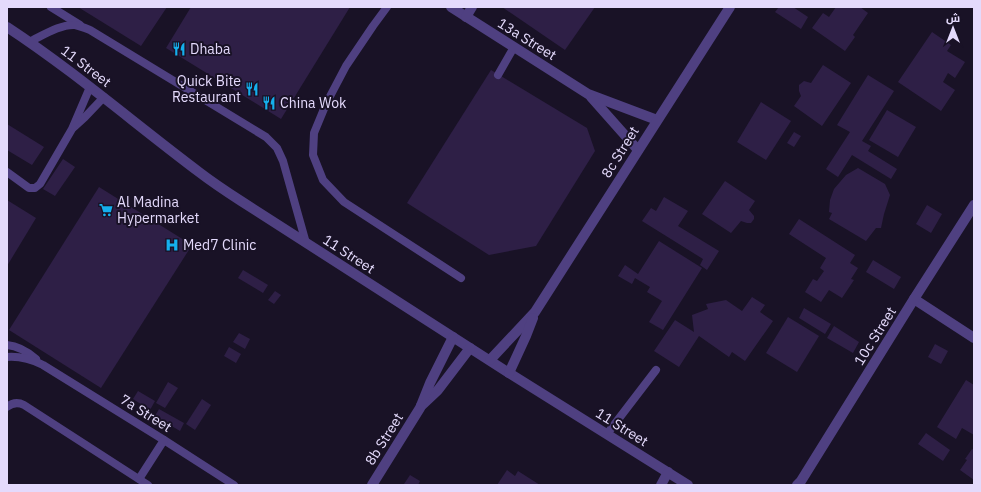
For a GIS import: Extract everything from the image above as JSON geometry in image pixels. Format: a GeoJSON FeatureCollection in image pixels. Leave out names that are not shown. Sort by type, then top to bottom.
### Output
{"type":"FeatureCollection","features":[{"type":"Feature","properties":{"kind":"street","name":"13a Street"},"geometry":{"type":"LineString","coordinates":[[451,7],[588,94],[657,120]]}},
{"type":"Feature","properties":{"kind":"street"},"geometry":{"type":"LineString","coordinates":[[466,17],[472,7]]}},
{"type":"Feature","properties":{"kind":"street","name":"8c Street"},"geometry":{"type":"LineString","coordinates":[[490,360],[535,312],[730,7]]}},
{"type":"Feature","properties":{"kind":"street","name":"11 Street"},"geometry":{"type":"LineString","coordinates":[[7,28],[30,42],[104,97],[200,173],[241,201],[685,484]]}},
{"type":"Feature","properties":{"kind":"street","name":"13a Street"},"geometry":{"type":"LineString","coordinates":[[588,94],[638,150]]}},
{"type":"Feature","properties":{"kind":"street","name":"10c Street"},"geometry":{"type":"LineString","coordinates":[[799,484],[974,205]]}},
{"type":"Feature","properties":{"kind":"street"},"geometry":{"type":"LineString","coordinates":[[914,299],[974,338]]}},
{"type":"Feature","properties":{"kind":"street","name":"8c Street"},"geometry":{"type":"LineString","coordinates":[[509,373],[535,312]]}},
{"type":"Feature","properties":{"kind":"street","name":"8b Street"},"geometry":{"type":"LineString","coordinates":[[372,485],[420,408],[430,383],[453,337]]}},
{"type":"Feature","properties":{"kind":"street","name":"8b Street"},"geometry":{"type":"LineString","coordinates":[[420,408],[438,390],[470,348]]}},
{"type":"Feature","properties":{"kind":"street"},"geometry":{"type":"LineString","coordinates":[[662,485],[668,472]]}},
{"type":"Feature","properties":{"kind":"lane"},"geometry":{"type":"LineString","coordinates":[[52,7],[272,142],[277,148],[283,161],[306,243]]}},
{"type":"Feature","properties":{"kind":"lane"},"geometry":{"type":"LineString","coordinates":[[387,7],[346,66],[326,104],[314,133],[313,155],[323,180],[344,202],[461,278]]}},
{"type":"Feature","properties":{"kind":"lane"},"geometry":{"type":"LineString","coordinates":[[30,42],[66,26],[74,25],[83,27]]}},
{"type":"Feature","properties":{"kind":"lane"},"geometry":{"type":"LineString","coordinates":[[498,75],[514,47]]}},
{"type":"Feature","properties":{"kind":"lane"},"geometry":{"type":"LineString","coordinates":[[7,172],[30,188],[35,188],[40,184],[72,129],[90,87]]}},
{"type":"Feature","properties":{"kind":"lane"},"geometry":{"type":"LineString","coordinates":[[72,129],[104,97]]}},
{"type":"Feature","properties":{"kind":"lane","name":"7a Street"},"geometry":{"type":"LineString","coordinates":[[7,345],[18,347],[26,351],[43,365]]}},
{"type":"Feature","properties":{"kind":"lane","name":"7a Street"},"geometry":{"type":"LineString","coordinates":[[7,357],[24,357],[43,365],[234,485]]}},
{"type":"Feature","properties":{"kind":"lane"},"geometry":{"type":"LineString","coordinates":[[607,434],[656,370]]}},
{"type":"Feature","properties":{"kind":"lane"},"geometry":{"type":"LineString","coordinates":[[7,407],[13,403],[24,405],[148,485]]}},
{"type":"Feature","properties":{"kind":"lane"},"geometry":{"type":"LineString","coordinates":[[139,479],[164,440]]}},
{"type":"Feature","properties":{"kind":"building"},"geometry":{"type":"Polygon","coordinates":[[[78,7],[167,7],[141,46],[78,7]]]}},
{"type":"Feature","properties":{"kind":"building"},"geometry":{"type":"Polygon","coordinates":[[[191,7],[350,7],[281,119],[166,48],[191,7]]]}},
{"type":"Feature","properties":{"kind":"building"},"geometry":{"type":"Polygon","coordinates":[[[502,7],[595,7],[565,50],[502,7]]]}},
{"type":"Feature","properties":{"kind":"building"},"geometry":{"type":"Polygon","coordinates":[[[779,7],[793,7],[808,17],[801,29],[775,12],[779,7]]]}},
{"type":"Feature","properties":{"kind":"building"},"geometry":{"type":"Polygon","coordinates":[[[836,7],[860,7],[868,13],[853,35],[855,37],[845,51],[812,28],[823,13],[829,17],[836,7]]]}},
{"type":"Feature","properties":{"kind":"building"},"geometry":{"type":"Polygon","coordinates":[[[932,32],[951,45],[947,51],[965,62],[955,78],[948,73],[943,82],[955,90],[941,111],[898,82],[932,32]]]}},
{"type":"Feature","properties":{"kind":"building"},"geometry":{"type":"Polygon","coordinates":[[[823,65],[851,83],[822,126],[794,106],[801,96],[799,85],[804,81],[811,83],[823,65]]]}},
{"type":"Feature","properties":{"kind":"building"},"geometry":{"type":"Polygon","coordinates":[[[491,70],[587,128],[595,151],[536,246],[489,255],[407,203],[491,70]]]}},
{"type":"Feature","properties":{"kind":"building"},"geometry":{"type":"Polygon","coordinates":[[[868,75],[894,91],[862,141],[871,146],[868,151],[897,169],[891,179],[852,155],[838,177],[826,169],[850,132],[837,125],[868,75]]]}},
{"type":"Feature","properties":{"kind":"building"},"geometry":{"type":"Polygon","coordinates":[[[761,102],[791,121],[766,160],[737,142],[761,102]]]}},
{"type":"Feature","properties":{"kind":"building"},"geometry":{"type":"Polygon","coordinates":[[[887,110],[916,127],[898,157],[869,140],[887,110]]]}},
{"type":"Feature","properties":{"kind":"building"},"geometry":{"type":"Polygon","coordinates":[[[7,124],[44,147],[32,165],[7,150],[7,124]]]}},
{"type":"Feature","properties":{"kind":"building"},"geometry":{"type":"Polygon","coordinates":[[[794,132],[801,136],[794,147],[787,143],[794,132]]]}},
{"type":"Feature","properties":{"kind":"building"},"geometry":{"type":"Polygon","coordinates":[[[63,159],[75,167],[55,196],[43,189],[63,159]]]}},
{"type":"Feature","properties":{"kind":"building"},"geometry":{"type":"Polygon","coordinates":[[[858,168],[885,184],[890,195],[881,228],[876,228],[866,241],[829,219],[832,213],[829,212],[830,200],[834,189],[846,175],[858,168]]]}},
{"type":"Feature","properties":{"kind":"building"},"geometry":{"type":"Polygon","coordinates":[[[725,181],[755,201],[749,210],[754,216],[751,223],[741,221],[731,233],[702,214],[725,181]]]}},
{"type":"Feature","properties":{"kind":"building"},"geometry":{"type":"Polygon","coordinates":[[[99,187],[192,245],[101,388],[9,330],[99,187]]]}},
{"type":"Feature","properties":{"kind":"building"},"geometry":{"type":"Polygon","coordinates":[[[664,197],[688,211],[678,226],[719,251],[707,270],[700,265],[703,259],[642,221],[651,208],[656,211],[664,197]]]}},
{"type":"Feature","properties":{"kind":"building"},"geometry":{"type":"Polygon","coordinates":[[[7,200],[36,218],[7,266],[7,200]]]}},
{"type":"Feature","properties":{"kind":"building"},"geometry":{"type":"Polygon","coordinates":[[[927,205],[942,214],[931,233],[916,224],[927,205]]]}},
{"type":"Feature","properties":{"kind":"building"},"geometry":{"type":"Polygon","coordinates":[[[799,219],[855,255],[850,263],[858,268],[851,279],[854,280],[842,298],[829,290],[821,302],[805,292],[813,279],[817,281],[824,271],[820,268],[826,258],[789,234],[799,219]]]}},
{"type":"Feature","properties":{"kind":"building"},"geometry":{"type":"Polygon","coordinates":[[[659,241],[702,268],[663,330],[649,322],[662,301],[647,292],[650,287],[635,278],[632,284],[618,276],[625,265],[638,274],[659,241]]]}},
{"type":"Feature","properties":{"kind":"building"},"geometry":{"type":"Polygon","coordinates":[[[873,260],[901,277],[894,289],[866,272],[873,260]]]}},
{"type":"Feature","properties":{"kind":"building"},"geometry":{"type":"Polygon","coordinates":[[[243,270],[268,285],[263,293],[238,278],[243,270]]]}},
{"type":"Feature","properties":{"kind":"building"},"geometry":{"type":"Polygon","coordinates":[[[275,291],[281,295],[274,304],[268,300],[275,291]]]}},
{"type":"Feature","properties":{"kind":"building"},"geometry":{"type":"Polygon","coordinates":[[[752,297],[765,305],[760,312],[773,321],[745,361],[732,352],[729,357],[699,336],[679,367],[654,351],[675,320],[694,332],[692,315],[708,309],[706,304],[726,300],[742,311],[752,297]]]}},
{"type":"Feature","properties":{"kind":"building"},"geometry":{"type":"Polygon","coordinates":[[[804,308],[831,324],[825,334],[799,318],[804,308]]]}},
{"type":"Feature","properties":{"kind":"building"},"geometry":{"type":"Polygon","coordinates":[[[788,317],[819,336],[797,372],[766,353],[788,317]]]}},
{"type":"Feature","properties":{"kind":"building"},"geometry":{"type":"Polygon","coordinates":[[[834,326],[859,342],[853,353],[827,338],[834,326]]]}},
{"type":"Feature","properties":{"kind":"building"},"geometry":{"type":"Polygon","coordinates":[[[239,333],[250,339],[245,349],[233,342],[239,333]]]}},
{"type":"Feature","properties":{"kind":"building"},"geometry":{"type":"Polygon","coordinates":[[[935,344],[948,351],[941,364],[928,357],[935,344]]]}},
{"type":"Feature","properties":{"kind":"building"},"geometry":{"type":"Polygon","coordinates":[[[229,347],[241,354],[236,363],[224,356],[229,347]]]}},
{"type":"Feature","properties":{"kind":"building"},"geometry":{"type":"Polygon","coordinates":[[[966,380],[974,385],[974,435],[962,428],[956,439],[937,427],[966,380]]]}},
{"type":"Feature","properties":{"kind":"building"},"geometry":{"type":"Polygon","coordinates":[[[168,382],[178,388],[165,408],[156,403],[168,382]]]}},
{"type":"Feature","properties":{"kind":"building"},"geometry":{"type":"Polygon","coordinates":[[[138,391],[155,401],[150,410],[133,399],[138,391]]]}},
{"type":"Feature","properties":{"kind":"building"},"geometry":{"type":"Polygon","coordinates":[[[202,399],[211,405],[195,430],[186,424],[202,399]]]}},
{"type":"Feature","properties":{"kind":"building"},"geometry":{"type":"Polygon","coordinates":[[[159,409],[184,423],[180,431],[155,416],[159,409]]]}},
{"type":"Feature","properties":{"kind":"building"},"geometry":{"type":"Polygon","coordinates":[[[926,433],[950,450],[943,461],[918,444],[926,433]]]}},
{"type":"Feature","properties":{"kind":"building"},"geometry":{"type":"Polygon","coordinates":[[[972,449],[974,450],[974,480],[960,470],[972,449]]]}},
{"type":"Feature","properties":{"kind":"building"},"geometry":{"type":"Polygon","coordinates":[[[507,470],[515,476],[518,471],[540,485],[497,485],[507,470]]]}},
{"type":"Feature","properties":{"kind":"building"},"geometry":{"type":"Polygon","coordinates":[[[410,475],[420,481],[418,485],[404,484],[410,475]]]}},
{"type":"Feature","properties":{"kind":"place","name":"Dhaba"},"geometry":{"type":"Point","coordinates":[179,49]}},
{"type":"Feature","properties":{"kind":"place","name":"Quick Bite Restaurant"},"geometry":{"type":"Point","coordinates":[252,89]}},
{"type":"Feature","properties":{"kind":"place","name":"China Wok"},"geometry":{"type":"Point","coordinates":[269,103]}},
{"type":"Feature","properties":{"kind":"place","name":"Al Madina Hypermarket"},"geometry":{"type":"Point","coordinates":[106,210]}},
{"type":"Feature","properties":{"kind":"place","name":"Med7 Clinic"},"geometry":{"type":"Point","coordinates":[172,245]}}]}
